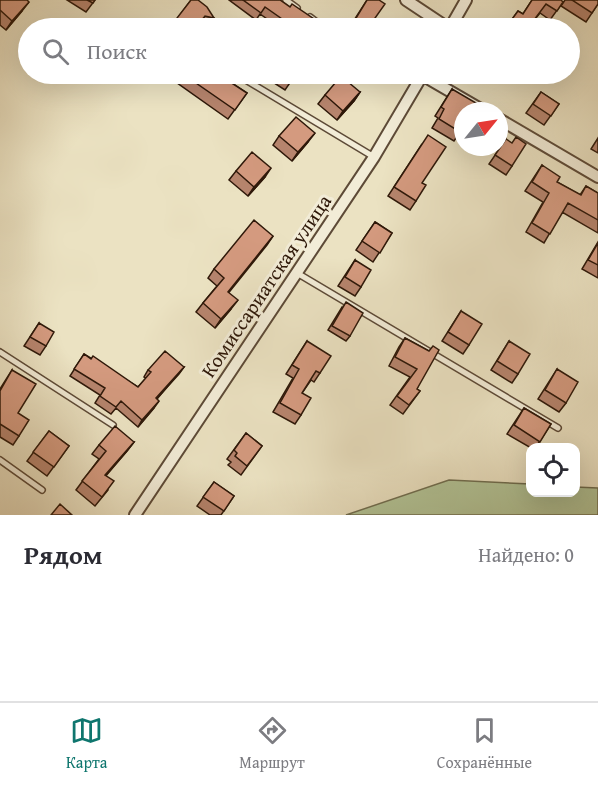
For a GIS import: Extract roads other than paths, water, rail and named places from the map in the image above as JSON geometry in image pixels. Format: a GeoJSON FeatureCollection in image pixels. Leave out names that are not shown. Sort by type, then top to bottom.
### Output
{"type":"FeatureCollection","features":[{"type":"Feature","properties":{"kind":"street"},"geometry":{"type":"LineString","coordinates":[[406,0],[434,18]]}},
{"type":"Feature","properties":{"kind":"street"},"geometry":{"type":"LineString","coordinates":[[455,18],[466,0]]}},
{"type":"Feature","properties":{"kind":"street","name":"Комиссариатская улица"},"geometry":{"type":"LineString","coordinates":[[135,515],[374,157],[416,84]]}},
{"type":"Feature","properties":{"kind":"street"},"geometry":{"type":"LineString","coordinates":[[439,84],[469,102]]}},
{"type":"Feature","properties":{"kind":"street"},"geometry":{"type":"LineString","coordinates":[[508,125],[598,177]]}},
{"type":"Feature","properties":{"kind":"lane"},"geometry":{"type":"LineString","coordinates":[[286,0],[311,18]]}},
{"type":"Feature","properties":{"kind":"lane"},"geometry":{"type":"LineString","coordinates":[[253,84],[374,157]]}},
{"type":"Feature","properties":{"kind":"lane"},"geometry":{"type":"LineString","coordinates":[[297,273],[558,428]]}},
{"type":"Feature","properties":{"kind":"lane"},"geometry":{"type":"LineString","coordinates":[[0,352],[113,425]]}},
{"type":"Feature","properties":{"kind":"lane"},"geometry":{"type":"LineString","coordinates":[[0,460],[42,490]]}}]}
